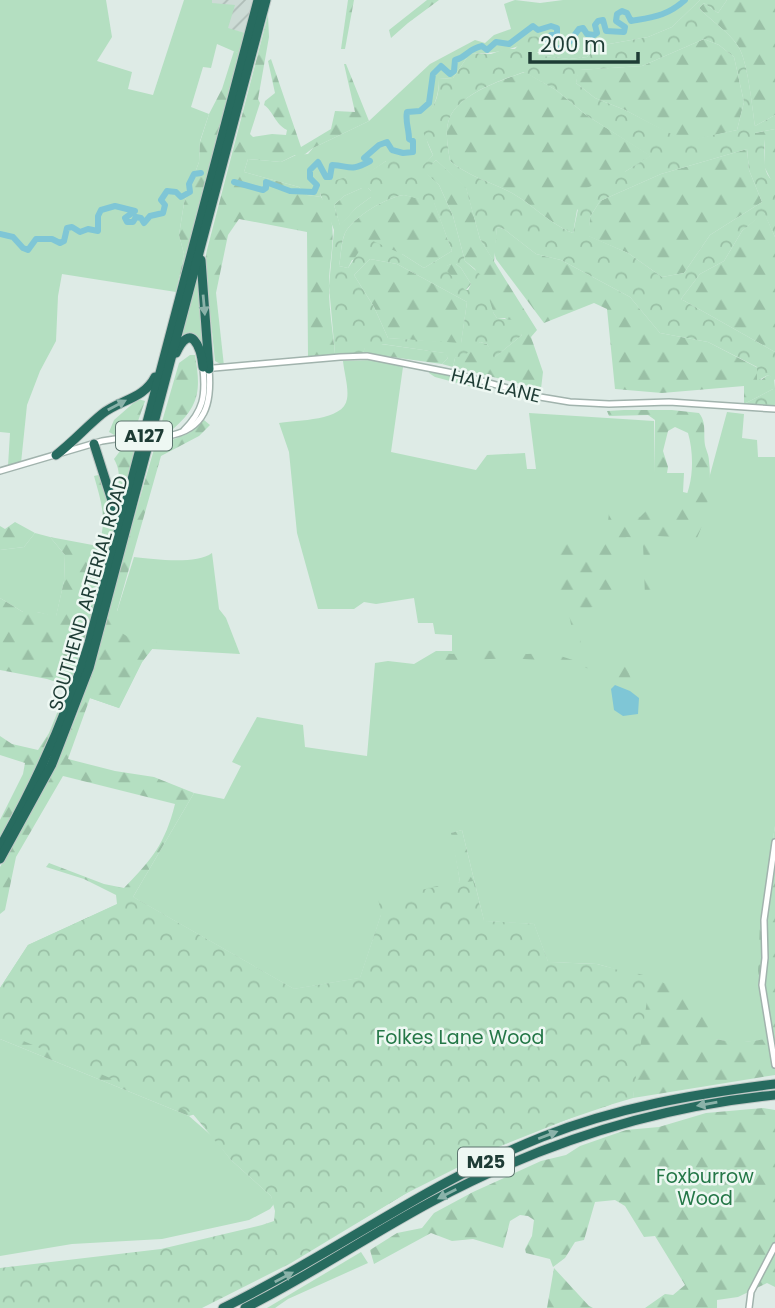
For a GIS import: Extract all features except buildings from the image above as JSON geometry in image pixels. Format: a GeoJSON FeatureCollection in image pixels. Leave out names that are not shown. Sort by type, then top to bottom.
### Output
{"type":"FeatureCollection","features":[{"type":"Feature","properties":{"kind":"highway","name":"SOUTHEND ARTERIAL ROAD"},"geometry":{"type":"LineString","coordinates":[[0,847],[46,761],[89,643],[258,0]]}},
{"type":"Feature","properties":{"kind":"highway","name":"SOUTHEND ARTERIAL ROAD"},"geometry":{"type":"LineString","coordinates":[[0,859],[48,771],[79,696],[98,637],[266,0]]}},
{"type":"Feature","properties":{"kind":"highway"},"geometry":{"type":"LineString","coordinates":[[202,240],[201,270],[210,369]]}},
{"type":"Feature","properties":{"kind":"highway"},"geometry":{"type":"LineString","coordinates":[[161,395],[177,350],[186,340],[192,339],[198,344],[210,369]]}},
{"type":"Feature","properties":{"kind":"highway","name":"A127"},"geometry":{"type":"LineString","coordinates":[[56,455],[112,408],[148,389],[165,354]]}},
{"type":"Feature","properties":{"kind":"highway","name":"A127"},"geometry":{"type":"LineString","coordinates":[[95,421],[92,432],[98,443],[116,512],[116,540]]}},
{"type":"Feature","properties":{"kind":"highway","name":"M25"},"geometry":{"type":"LineString","coordinates":[[223,1308],[311,1261],[433,1189],[540,1138],[595,1118],[652,1103],[775,1084]]}},
{"type":"Feature","properties":{"kind":"highway","name":"M25"},"geometry":{"type":"LineString","coordinates":[[245,1308],[299,1280],[432,1202],[527,1155],[657,1114],[775,1095]]}},
{"type":"Feature","properties":{"kind":"street","name":"HALL LANE"},"geometry":{"type":"LineString","coordinates":[[210,369],[368,356],[453,373],[540,397],[570,402],[669,402],[775,409]]}},
{"type":"Feature","properties":{"kind":"street"},"geometry":{"type":"LineString","coordinates":[[0,471],[98,443],[128,437],[167,436],[197,424],[209,399],[210,369]]}},
{"type":"Feature","properties":{"kind":"street"},"geometry":{"type":"LineString","coordinates":[[184,430],[198,416],[204,403],[210,369]]}},
{"type":"Feature","properties":{"kind":"street"},"geometry":{"type":"LineString","coordinates":[[775,842],[764,920],[765,958],[762,985],[775,1065]]}},
{"type":"Feature","properties":{"kind":"street"},"geometry":{"type":"LineString","coordinates":[[749,1308],[751,1292],[775,1246]]}},
{"type":"Feature","properties":{"kind":"shaded area"},"geometry":{"type":"Polygon","coordinates":[[[212,0],[255,0],[245,33],[228,29],[212,0]]]}},
{"type":"Feature","properties":{"kind":"green space"},"geometry":{"type":"Polygon","coordinates":[[[0,0],[106,0],[112,37],[97,61],[132,72],[128,89],[153,95],[184,0],[212,0],[212,3],[235,5],[228,28],[245,33],[240,54],[217,44],[211,68],[203,67],[191,107],[209,114],[200,141],[199,162],[184,203],[179,235],[184,254],[176,292],[62,274],[56,341],[40,371],[27,405],[21,463],[8,466],[10,433],[0,432],[0,0]]]}},
{"type":"Feature","properties":{"kind":"green space"},"geometry":{"type":"Polygon","coordinates":[[[348,0],[354,0],[345,49],[341,49],[348,0]]]}},
{"type":"Feature","properties":{"kind":"green space"},"geometry":{"type":"Polygon","coordinates":[[[427,0],[439,0],[391,38],[389,30],[427,0]]]}},
{"type":"Feature","properties":{"kind":"green space"},"geometry":{"type":"Polygon","coordinates":[[[515,0],[540,3],[563,0],[700,0],[672,27],[648,37],[598,46],[587,57],[569,59],[544,56],[541,36],[507,50],[470,53],[453,78],[439,79],[438,92],[425,132],[433,155],[419,171],[386,161],[363,177],[346,177],[320,193],[321,197],[307,195],[299,187],[244,172],[248,159],[281,162],[296,155],[308,154],[313,148],[369,121],[430,64],[475,40],[485,43],[494,35],[511,29],[504,4],[515,0]]]}},
{"type":"Feature","properties":{"kind":"green space"},"geometry":{"type":"Polygon","coordinates":[[[700,0],[727,0],[718,13],[704,3],[699,8],[738,46],[749,84],[755,126],[775,115],[775,129],[755,133],[755,136],[764,136],[765,169],[775,182],[775,237],[764,213],[742,231],[724,261],[700,274],[681,299],[775,352],[775,380],[768,375],[757,381],[757,367],[708,342],[660,333],[630,297],[561,260],[536,254],[504,229],[497,227],[494,262],[480,239],[466,188],[436,160],[425,172],[439,185],[453,216],[465,261],[482,276],[497,318],[513,320],[522,335],[494,358],[487,344],[480,342],[465,355],[455,358],[453,367],[442,364],[448,358],[444,353],[382,344],[375,349],[365,348],[363,353],[335,354],[329,286],[334,230],[320,193],[324,184],[346,177],[363,176],[386,161],[409,159],[419,170],[433,155],[421,127],[436,100],[439,79],[453,78],[470,53],[491,54],[515,49],[525,37],[542,36],[544,56],[569,59],[587,57],[598,46],[648,37],[672,27],[700,0]],[[704,39],[642,66],[579,70],[576,83],[595,98],[625,110],[685,141],[737,130],[744,102],[734,57],[719,45],[704,39]],[[524,72],[472,94],[455,109],[447,127],[450,161],[517,196],[573,233],[582,190],[626,171],[650,156],[586,115],[556,90],[524,72]],[[747,149],[661,174],[600,201],[590,217],[589,236],[628,253],[662,277],[684,273],[710,235],[762,202],[749,170],[747,149]],[[362,188],[344,196],[334,205],[340,225],[371,197],[371,191],[362,188]],[[404,195],[363,214],[349,227],[345,233],[339,266],[348,268],[360,250],[373,241],[424,268],[452,251],[434,203],[404,195]],[[370,259],[354,275],[374,307],[388,338],[461,343],[467,302],[397,264],[370,259]],[[451,264],[447,266],[447,271],[468,290],[471,284],[461,268],[451,264]]]}},
{"type":"Feature","properties":{"kind":"green space"},"geometry":{"type":"Polygon","coordinates":[[[727,0],[775,0],[775,115],[755,126],[747,73],[738,46],[699,8],[704,3],[718,13],[727,0]]]}},
{"type":"Feature","properties":{"kind":"green space"},"geometry":{"type":"Polygon","coordinates":[[[268,15],[269,37],[258,99],[260,103],[250,134],[253,137],[286,135],[287,130],[264,105],[275,93],[268,61],[271,59],[301,147],[331,129],[335,111],[355,112],[344,64],[369,121],[313,148],[300,158],[295,155],[281,162],[248,159],[244,172],[299,187],[307,195],[321,197],[327,208],[332,230],[329,288],[335,354],[308,358],[307,232],[239,219],[228,235],[216,293],[208,293],[205,260],[207,250],[268,15]]]}},
{"type":"Feature","properties":{"kind":"green space"},"geometry":{"type":"Polygon","coordinates":[[[704,39],[719,45],[734,57],[744,102],[737,130],[685,142],[625,110],[595,98],[576,83],[578,70],[642,66],[704,39]]]}},
{"type":"Feature","properties":{"kind":"green space"},"geometry":{"type":"Polygon","coordinates":[[[234,51],[240,54],[176,292],[184,254],[179,235],[184,203],[199,162],[200,142],[209,114],[222,89],[234,51]]]}},
{"type":"Feature","properties":{"kind":"green space"},"geometry":{"type":"Polygon","coordinates":[[[525,72],[556,90],[586,115],[651,156],[626,171],[577,210],[573,233],[517,196],[450,161],[447,127],[455,109],[472,94],[525,72]]]}},
{"type":"Feature","properties":{"kind":"green space"},"geometry":{"type":"Polygon","coordinates":[[[775,129],[775,182],[772,182],[764,166],[765,139],[755,137],[755,133],[775,129]]]}},
{"type":"Feature","properties":{"kind":"green space"},"geometry":{"type":"Polygon","coordinates":[[[747,149],[749,170],[762,202],[710,235],[684,273],[662,277],[628,253],[588,236],[590,217],[600,201],[661,174],[747,149]]]}},
{"type":"Feature","properties":{"kind":"green space"},"geometry":{"type":"Polygon","coordinates":[[[436,160],[466,187],[480,239],[537,330],[531,337],[543,372],[541,389],[453,367],[455,358],[480,342],[487,344],[495,357],[522,335],[505,318],[497,318],[475,269],[465,261],[453,216],[439,185],[424,172],[436,160]]]}},
{"type":"Feature","properties":{"kind":"green space"},"geometry":{"type":"Polygon","coordinates":[[[362,188],[371,191],[371,197],[356,208],[340,226],[334,205],[344,196],[362,188]]]}},
{"type":"Feature","properties":{"kind":"green space"},"geometry":{"type":"Polygon","coordinates":[[[404,195],[434,202],[452,251],[424,268],[402,254],[352,260],[348,268],[339,266],[345,233],[349,227],[371,209],[404,195]]]}},
{"type":"Feature","properties":{"kind":"green space"},"geometry":{"type":"Polygon","coordinates":[[[764,212],[775,237],[775,352],[681,299],[700,274],[724,261],[742,231],[764,212]]]}},
{"type":"Feature","properties":{"kind":"green space"},"geometry":{"type":"Polygon","coordinates":[[[497,227],[504,229],[536,254],[561,260],[630,297],[660,333],[708,342],[758,368],[757,375],[761,380],[768,375],[774,378],[775,388],[744,404],[744,386],[662,393],[615,389],[607,309],[594,303],[544,323],[496,259],[494,252],[497,227]]]}},
{"type":"Feature","properties":{"kind":"green space"},"geometry":{"type":"Polygon","coordinates":[[[370,259],[397,264],[467,302],[461,344],[388,338],[374,307],[354,275],[370,259]]]}},
{"type":"Feature","properties":{"kind":"green space"},"geometry":{"type":"Polygon","coordinates":[[[451,264],[461,268],[471,284],[465,291],[446,271],[446,266],[451,264]]]}},
{"type":"Feature","properties":{"kind":"green space"},"geometry":{"type":"Polygon","coordinates":[[[199,265],[206,355],[203,343],[194,336],[177,344],[199,265]]]}},
{"type":"Feature","properties":{"kind":"green space"},"geometry":{"type":"Polygon","coordinates":[[[208,293],[216,293],[224,366],[215,361],[208,293]]]}},
{"type":"Feature","properties":{"kind":"green space"},"geometry":{"type":"Polygon","coordinates":[[[381,344],[445,353],[448,358],[442,364],[363,353],[365,347],[381,344]]]}},
{"type":"Feature","properties":{"kind":"green space","name":"Folkes Lane Wood"},"geometry":{"type":"Polygon","coordinates":[[[190,355],[195,355],[198,388],[193,405],[172,430],[172,440],[189,433],[204,420],[210,425],[199,436],[161,456],[117,611],[120,616],[119,631],[128,637],[156,640],[159,649],[152,649],[142,662],[119,708],[90,698],[68,759],[115,771],[154,777],[194,793],[133,897],[294,989],[360,978],[381,915],[378,897],[460,882],[451,833],[462,830],[484,921],[534,924],[548,962],[599,966],[651,977],[681,992],[721,1023],[716,1039],[756,1040],[770,1038],[758,971],[760,922],[775,826],[775,1075],[633,1098],[634,1086],[610,1105],[500,1146],[405,1194],[353,1225],[215,1108],[189,1116],[0,1039],[0,988],[28,945],[117,904],[116,895],[84,879],[46,867],[49,863],[104,884],[124,888],[162,841],[175,804],[63,776],[16,857],[5,910],[0,914],[0,867],[43,791],[77,715],[179,363],[190,355]]]}},
{"type":"Feature","properties":{"kind":"green space"},"geometry":{"type":"Polygon","coordinates":[[[373,360],[403,367],[391,452],[476,470],[487,455],[525,453],[527,469],[536,469],[529,413],[654,421],[655,473],[684,473],[683,492],[704,497],[727,412],[744,414],[742,438],[757,440],[758,457],[775,457],[775,826],[760,922],[770,1039],[736,1043],[716,1039],[650,979],[597,964],[548,962],[534,924],[484,921],[462,830],[452,833],[460,882],[381,915],[360,978],[294,989],[133,897],[194,793],[224,799],[241,766],[232,762],[257,717],[303,725],[305,747],[367,756],[375,663],[388,661],[414,664],[436,651],[452,651],[452,635],[435,634],[433,623],[418,623],[414,598],[376,604],[364,602],[354,609],[318,609],[297,533],[289,452],[279,423],[319,418],[338,412],[347,399],[343,361],[373,360]]]}},
{"type":"Feature","properties":{"kind":"green space"},"geometry":{"type":"Polygon","coordinates":[[[430,371],[481,383],[486,385],[487,391],[435,377],[430,371]]]}},
{"type":"Feature","properties":{"kind":"green space"},"geometry":{"type":"Polygon","coordinates":[[[775,388],[775,407],[744,404],[775,388]]]}},
{"type":"Feature","properties":{"kind":"green space"},"geometry":{"type":"Polygon","coordinates":[[[138,399],[145,401],[137,424],[125,427],[116,436],[109,432],[114,420],[138,399]]]}},
{"type":"Feature","properties":{"kind":"green space"},"geometry":{"type":"Polygon","coordinates":[[[607,411],[699,413],[704,424],[710,470],[706,510],[697,538],[657,536],[650,542],[651,586],[668,587],[667,592],[651,598],[645,597],[643,543],[627,537],[619,542],[617,577],[613,593],[600,604],[574,615],[581,643],[593,659],[626,665],[631,679],[628,682],[595,670],[543,660],[490,659],[436,663],[432,658],[435,653],[453,654],[471,649],[527,654],[551,653],[576,661],[578,656],[567,606],[558,588],[549,538],[601,541],[606,538],[610,505],[640,517],[652,505],[658,504],[661,510],[655,522],[662,524],[676,514],[690,485],[692,453],[688,433],[675,427],[668,431],[663,451],[667,473],[655,474],[655,420],[648,415],[609,416],[607,411]]]}},
{"type":"Feature","properties":{"kind":"green space"},"geometry":{"type":"Polygon","coordinates":[[[136,444],[123,502],[119,507],[119,477],[114,459],[122,445],[136,444]]]}},
{"type":"Feature","properties":{"kind":"green space"},"geometry":{"type":"Polygon","coordinates":[[[102,474],[114,527],[112,544],[67,699],[41,760],[0,839],[0,820],[23,774],[25,763],[0,755],[0,736],[12,744],[38,750],[49,733],[68,686],[0,670],[0,598],[23,612],[56,616],[64,581],[65,555],[50,537],[98,546],[103,519],[94,476],[102,474]]]}},
{"type":"Feature","properties":{"kind":"green space"},"geometry":{"type":"Polygon","coordinates":[[[15,522],[35,533],[24,547],[0,550],[0,526],[5,529],[15,522]]]}},
{"type":"Feature","properties":{"kind":"green space"},"geometry":{"type":"Polygon","coordinates":[[[35,533],[50,537],[65,555],[64,581],[56,617],[23,612],[0,598],[0,550],[24,547],[35,533]]]}},
{"type":"Feature","properties":{"kind":"green space"},"geometry":{"type":"Polygon","coordinates":[[[212,553],[219,609],[226,618],[240,654],[152,649],[142,662],[119,708],[90,698],[134,557],[185,560],[205,557],[212,553]]]}},
{"type":"Feature","properties":{"kind":"green space","name":"Folkes Lane Wood"},"geometry":{"type":"Polygon","coordinates":[[[473,881],[484,921],[534,924],[548,962],[597,964],[650,979],[633,1098],[586,1112],[488,1151],[420,1185],[291,1263],[202,1308],[0,1308],[0,1268],[161,1249],[274,1221],[275,1211],[271,1196],[231,1160],[192,1113],[0,1031],[0,988],[28,945],[133,897],[294,989],[360,978],[381,915],[378,897],[473,881]]]}},
{"type":"Feature","properties":{"kind":"green space"},"geometry":{"type":"Polygon","coordinates":[[[0,1039],[189,1116],[213,1137],[231,1160],[271,1196],[274,1204],[249,1220],[162,1239],[72,1244],[0,1256],[0,1039]]]}},
{"type":"Feature","properties":{"kind":"green space","name":"Foxburrow Wood"},"geometry":{"type":"Polygon","coordinates":[[[763,1108],[775,1110],[775,1287],[767,1283],[738,1297],[717,1300],[717,1308],[645,1308],[665,1294],[673,1295],[685,1285],[655,1236],[644,1237],[625,1206],[615,1200],[595,1202],[584,1240],[575,1242],[565,1258],[553,1267],[550,1259],[526,1253],[534,1220],[520,1215],[510,1221],[503,1248],[473,1239],[452,1241],[431,1233],[374,1264],[370,1250],[397,1233],[422,1228],[434,1213],[541,1161],[566,1155],[580,1146],[626,1130],[659,1127],[706,1113],[763,1108]]]}},
{"type":"Feature","properties":{"kind":"green space"},"geometry":{"type":"Polygon","coordinates":[[[361,1252],[368,1263],[288,1299],[275,1308],[267,1308],[361,1252]]]}},
{"type":"Feature","properties":{"kind":"green space"},"geometry":{"type":"Polygon","coordinates":[[[554,1268],[589,1306],[593,1308],[547,1308],[554,1268]]]}},
{"type":"Feature","properties":{"kind":"water"},"geometry":{"type":"Polygon","coordinates":[[[615,685],[639,698],[638,714],[623,716],[614,710],[611,689],[615,685]]]}},
{"type":"Feature","properties":{"kind":"waterway"},"geometry":{"type":"LineString","coordinates":[[234,182],[263,190],[266,188],[266,182],[290,191],[314,192],[317,185],[310,178],[310,170],[318,162],[326,177],[330,177],[332,165],[351,168],[363,164],[370,161],[364,158],[379,145],[387,142],[392,150],[413,152],[407,112],[420,111],[429,103],[433,74],[441,66],[450,74],[454,71],[455,60],[473,49],[482,46],[487,50],[496,42],[509,44],[533,26],[538,30],[551,26],[557,28],[557,35],[551,35],[548,42],[552,49],[558,49],[568,43],[579,29],[583,28],[587,34],[597,33],[595,25],[598,21],[603,20],[606,31],[624,32],[625,27],[616,21],[617,14],[622,11],[627,13],[631,21],[639,20],[666,13],[685,0]]}},
{"type":"Feature","properties":{"kind":"waterway"},"geometry":{"type":"LineString","coordinates":[[0,234],[13,237],[28,250],[36,239],[52,239],[60,243],[64,241],[67,228],[72,227],[80,232],[88,229],[98,231],[98,216],[101,210],[115,206],[135,211],[125,218],[127,222],[133,222],[136,217],[141,218],[144,223],[150,216],[163,213],[165,205],[161,200],[167,191],[176,192],[181,197],[190,192],[189,184],[194,174],[201,173]]}}]}
